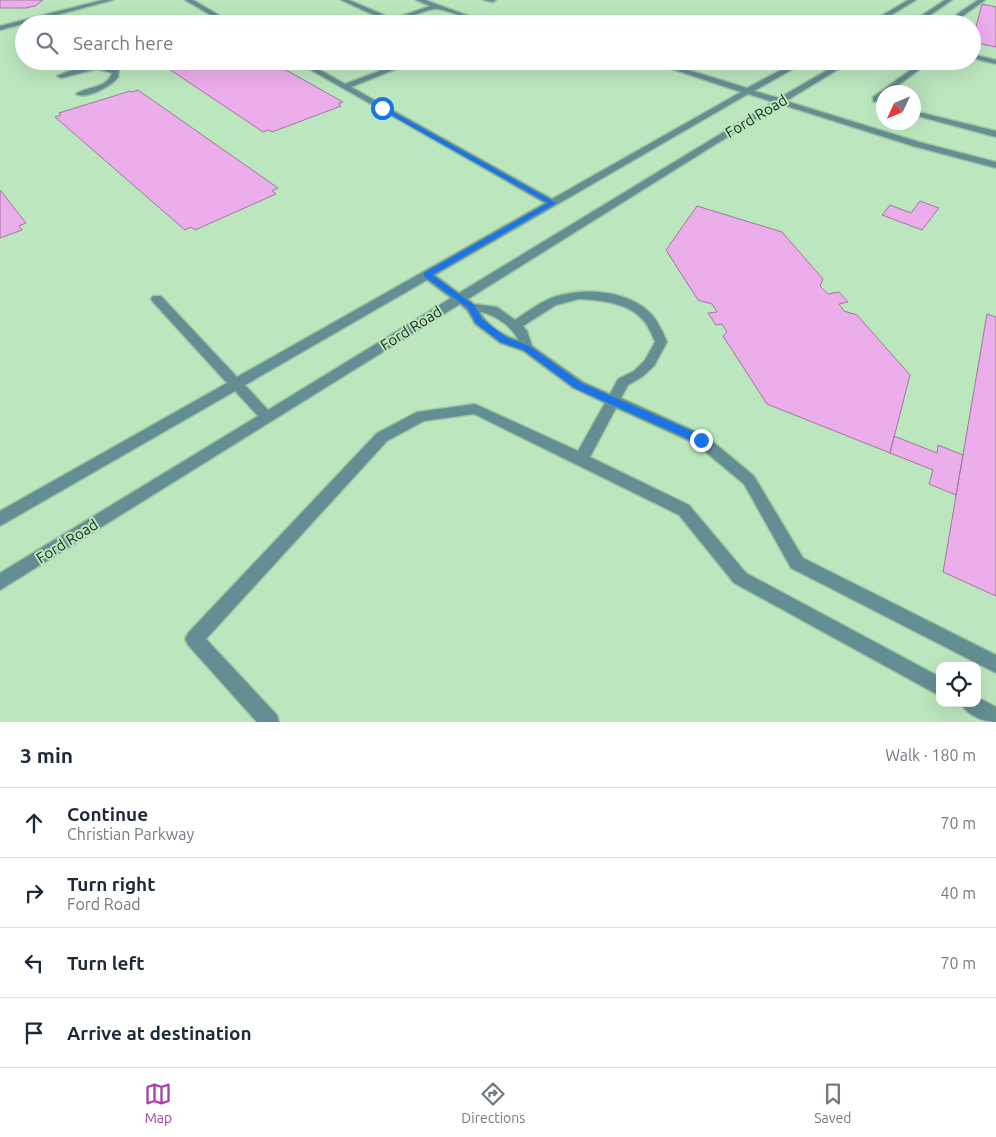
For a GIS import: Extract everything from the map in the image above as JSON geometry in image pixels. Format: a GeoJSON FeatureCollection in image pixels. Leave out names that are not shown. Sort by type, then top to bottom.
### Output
{"type":"FeatureCollection","features":[{"type":"Feature","properties":{"kind":"street"},"geometry":{"type":"LineString","coordinates":[[66,11],[79,0]]}},
{"type":"Feature","properties":{"kind":"street"},"geometry":{"type":"LineString","coordinates":[[50,15],[110,0]]}},
{"type":"Feature","properties":{"kind":"street"},"geometry":{"type":"LineString","coordinates":[[188,0],[215,15]]}},
{"type":"Feature","properties":{"kind":"street"},"geometry":{"type":"LineString","coordinates":[[344,0],[373,15]]}},
{"type":"Feature","properties":{"kind":"street"},"geometry":{"type":"LineString","coordinates":[[419,0],[462,15]]}},
{"type":"Feature","properties":{"kind":"street"},"geometry":{"type":"LineString","coordinates":[[486,0],[493,0]]}},
{"type":"Feature","properties":{"kind":"street"},"geometry":{"type":"LineString","coordinates":[[887,15],[913,0]]}},
{"type":"Feature","properties":{"kind":"street"},"geometry":{"type":"LineString","coordinates":[[933,0],[947,2]]}},
{"type":"Feature","properties":{"kind":"street"},"geometry":{"type":"LineString","coordinates":[[960,15],[982,0]]}},
{"type":"Feature","properties":{"kind":"street"},"geometry":{"type":"LineString","coordinates":[[926,15],[947,2]]}},
{"type":"Feature","properties":{"kind":"street"},"geometry":{"type":"LineString","coordinates":[[411,15],[437,6]]}},
{"type":"Feature","properties":{"kind":"street"},"geometry":{"type":"LineString","coordinates":[[934,10],[942,12]]}},
{"type":"Feature","properties":{"kind":"street"},"geometry":{"type":"LineString","coordinates":[[950,14],[954,15]]}},
{"type":"Feature","properties":{"kind":"street"},"geometry":{"type":"LineString","coordinates":[[0,28],[15,24]]}},
{"type":"Feature","properties":{"kind":"street"},"geometry":{"type":"LineString","coordinates":[[981,58],[996,62]]}},
{"type":"Feature","properties":{"kind":"street"},"geometry":{"type":"LineString","coordinates":[[61,76],[84,70]]}},
{"type":"Feature","properties":{"kind":"street"},"geometry":{"type":"LineString","coordinates":[[80,94],[113,81],[116,72],[112,70]]}},
{"type":"Feature","properties":{"kind":"street"},"geometry":{"type":"LineString","coordinates":[[314,70],[553,203]]}},
{"type":"Feature","properties":{"kind":"street"},"geometry":{"type":"LineString","coordinates":[[345,87],[389,70]]}},
{"type":"Feature","properties":{"kind":"street"},"geometry":{"type":"LineString","coordinates":[[680,70],[916,144],[996,165]]}},
{"type":"Feature","properties":{"kind":"street","name":"Ford Road"},"geometry":{"type":"LineString","coordinates":[[0,519],[787,70]]}},
{"type":"Feature","properties":{"kind":"street","name":"Ford Road"},"geometry":{"type":"LineString","coordinates":[[0,582],[780,101],[833,70]]}},
{"type":"Feature","properties":{"kind":"street"},"geometry":{"type":"LineString","coordinates":[[895,85],[916,70]]}},
{"type":"Feature","properties":{"kind":"street"},"geometry":{"type":"LineString","coordinates":[[921,115],[996,134]]}},
{"type":"Feature","properties":{"kind":"street"},"geometry":{"type":"LineString","coordinates":[[427,275],[471,306],[492,310],[515,326],[521,331],[527,348]]}},
{"type":"Feature","properties":{"kind":"street"},"geometry":{"type":"LineString","coordinates":[[515,326],[537,310],[559,299],[582,295],[606,297],[620,301],[647,317],[662,342],[650,363],[638,374],[623,382],[581,460]]}},
{"type":"Feature","properties":{"kind":"street"},"geometry":{"type":"LineString","coordinates":[[157,299],[267,417]]}},
{"type":"Feature","properties":{"kind":"street"},"geometry":{"type":"LineString","coordinates":[[471,306],[479,321],[504,340],[527,348],[578,385],[701,440],[749,480],[797,563],[996,664]]}},
{"type":"Feature","properties":{"kind":"street"},"geometry":{"type":"LineString","coordinates":[[270,722],[194,639],[382,437],[422,416],[475,409],[684,510],[740,578],[936,685]]}},
{"type":"Feature","properties":{"kind":"street"},"geometry":{"type":"LineString","coordinates":[[977,707],[996,717]]}},
{"type":"Feature","properties":{"kind":"building"},"geometry":{"type":"Polygon","coordinates":[[[0,0],[43,0],[35,6],[26,8],[0,8],[0,0]]]}},
{"type":"Feature","properties":{"kind":"building"},"geometry":{"type":"Polygon","coordinates":[[[982,4],[996,7],[996,47],[981,44],[981,15],[979,15],[982,4]]]}},
{"type":"Feature","properties":{"kind":"building"},"geometry":{"type":"Polygon","coordinates":[[[170,70],[286,70],[343,102],[338,104],[341,106],[272,132],[269,130],[263,132],[170,70]]]}},
{"type":"Feature","properties":{"kind":"building"},"geometry":{"type":"Polygon","coordinates":[[[138,90],[278,188],[272,191],[276,194],[195,230],[191,227],[185,230],[55,117],[61,115],[59,113],[138,90]]]}},
{"type":"Feature","properties":{"kind":"building"},"geometry":{"type":"Polygon","coordinates":[[[0,190],[26,223],[19,226],[22,230],[0,238],[0,190]]]}},
{"type":"Feature","properties":{"kind":"building"},"geometry":{"type":"Polygon","coordinates":[[[920,201],[939,208],[922,230],[882,215],[890,205],[911,213],[920,201]]]}},
{"type":"Feature","properties":{"kind":"building"},"geometry":{"type":"Polygon","coordinates":[[[697,206],[782,232],[823,279],[820,286],[828,294],[839,292],[848,302],[839,304],[844,311],[857,315],[910,375],[890,453],[767,404],[723,336],[727,332],[722,324],[716,325],[708,313],[717,312],[712,304],[698,300],[666,250],[697,206]]]}},
{"type":"Feature","properties":{"kind":"building"},"geometry":{"type":"Polygon","coordinates":[[[987,314],[996,317],[996,596],[943,572],[987,314]]]}},
{"type":"Feature","properties":{"kind":"building"},"geometry":{"type":"Polygon","coordinates":[[[894,436],[937,453],[938,445],[963,455],[956,495],[929,484],[933,470],[890,453],[894,436]]]}},
{"type":"Feature","properties":{"kind":"route"},"geometry":{"type":"LineString","coordinates":[[382,108],[553,203],[427,275],[471,306],[479,321],[504,340],[527,348],[578,385],[701,440]]}}]}
